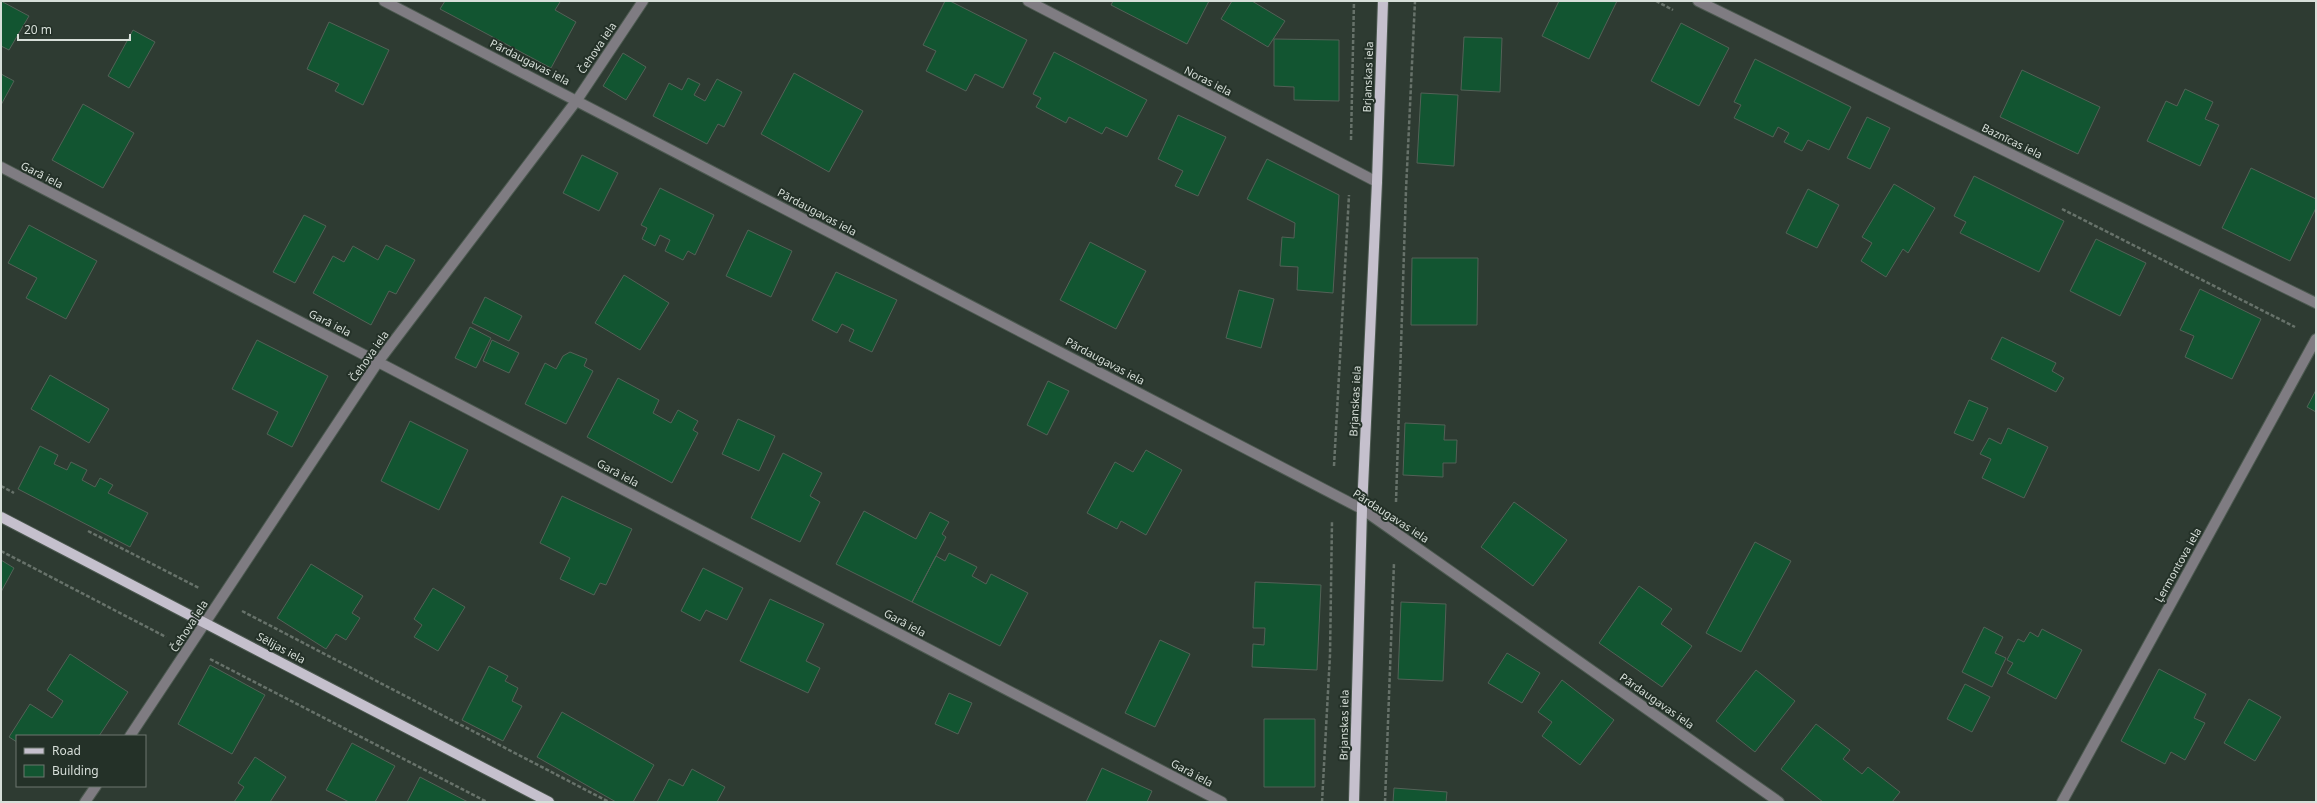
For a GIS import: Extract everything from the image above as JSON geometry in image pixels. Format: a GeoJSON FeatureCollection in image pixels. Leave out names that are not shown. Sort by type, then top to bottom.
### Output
{"type":"FeatureCollection","features":[{"type":"Feature","properties":{"kind":"main road","name":"Brjanskas iela"},"geometry":{"type":"LineString","coordinates":[[1354,802],[1362,509],[1377,182],[1383,1]]}},
{"type":"Feature","properties":{"kind":"main road","name":"Sēlijas iela"},"geometry":{"type":"LineString","coordinates":[[1,517],[550,802]]}},
{"type":"Feature","properties":{"kind":"street","name":"Pārdaugavas iela"},"geometry":{"type":"LineString","coordinates":[[384,1],[1362,509],[1779,802]]}},
{"type":"Feature","properties":{"kind":"street","name":"Čehova iela"},"geometry":{"type":"LineString","coordinates":[[131,735],[378,362],[577,100],[643,1]]}},
{"type":"Feature","properties":{"kind":"street","name":"Noras iela"},"geometry":{"type":"LineString","coordinates":[[1028,1],[1377,182]]}},
{"type":"Feature","properties":{"kind":"street","name":"Baznīcas iela"},"geometry":{"type":"LineString","coordinates":[[1698,1],[2316,303]]}},
{"type":"Feature","properties":{"kind":"street","name":"Garā iela"},"geometry":{"type":"LineString","coordinates":[[1,167],[1222,802]]}},
{"type":"Feature","properties":{"kind":"street","name":"Ļermontova iela"},"geometry":{"type":"LineString","coordinates":[[2062,802],[2316,339]]}},
{"type":"Feature","properties":{"kind":"street"},"geometry":{"type":"LineString","coordinates":[[85,802],[95,787]]}},
{"type":"Feature","properties":{"kind":"path"},"geometry":{"type":"LineString","coordinates":[[1322,802],[1330,655],[1332,493],[1350,168],[1354,1]]}},
{"type":"Feature","properties":{"kind":"path"},"geometry":{"type":"LineString","coordinates":[[1385,802],[1406,190],[1415,1]]}},
{"type":"Feature","properties":{"kind":"path"},"geometry":{"type":"LineString","coordinates":[[1,486],[15,494]]}},
{"type":"Feature","properties":{"kind":"path"},"geometry":{"type":"LineString","coordinates":[[86,530],[609,802]]}},
{"type":"Feature","properties":{"kind":"path"},"geometry":{"type":"LineString","coordinates":[[1,551],[487,802]]}},
{"type":"Feature","properties":{"kind":"building"},"geometry":{"type":"Polygon","coordinates":[[[1,1],[29,16],[9,50],[1,46],[1,1]]]}},
{"type":"Feature","properties":{"kind":"building"},"geometry":{"type":"Polygon","coordinates":[[[445,1],[558,1],[560,2],[555,10],[576,22],[551,68],[440,9],[445,1]]]}},
{"type":"Feature","properties":{"kind":"building"},"geometry":{"type":"Polygon","coordinates":[[[945,1],[950,1],[1027,40],[1003,88],[975,74],[966,91],[926,71],[936,51],[923,45],[945,1]]]}},
{"type":"Feature","properties":{"kind":"building"},"geometry":{"type":"Polygon","coordinates":[[[1113,1],[1209,1],[1187,44],[1111,5],[1113,1]]]}},
{"type":"Feature","properties":{"kind":"building"},"geometry":{"type":"Polygon","coordinates":[[[1232,1],[1252,1],[1285,21],[1268,47],[1221,19],[1232,1]]]}},
{"type":"Feature","properties":{"kind":"building"},"geometry":{"type":"Polygon","coordinates":[[[1559,1],[1617,1],[1589,59],[1542,36],[1559,1]]]}},
{"type":"Feature","properties":{"kind":"building"},"geometry":{"type":"Polygon","coordinates":[[[329,22],[389,50],[363,105],[335,91],[339,84],[307,69],[329,22]]]}},
{"type":"Feature","properties":{"kind":"building"},"geometry":{"type":"Polygon","coordinates":[[[1681,23],[1729,48],[1699,106],[1651,81],[1681,23]]]}},
{"type":"Feature","properties":{"kind":"building"},"geometry":{"type":"Polygon","coordinates":[[[133,30],[155,42],[129,88],[108,76],[133,30]]]}},
{"type":"Feature","properties":{"kind":"building"},"geometry":{"type":"Polygon","coordinates":[[[1464,37],[1502,38],[1500,92],[1461,90],[1464,37]]]}},
{"type":"Feature","properties":{"kind":"building"},"geometry":{"type":"Polygon","coordinates":[[[1274,39],[1339,40],[1339,101],[1294,100],[1294,87],[1274,86],[1274,39]]]}},
{"type":"Feature","properties":{"kind":"building"},"geometry":{"type":"Polygon","coordinates":[[[1054,52],[1147,100],[1127,137],[1106,127],[1102,134],[1069,117],[1066,123],[1036,107],[1041,98],[1033,94],[1054,52]]]}},
{"type":"Feature","properties":{"kind":"building"},"geometry":{"type":"Polygon","coordinates":[[[623,53],[646,67],[626,100],[603,86],[623,53]]]}},
{"type":"Feature","properties":{"kind":"building"},"geometry":{"type":"Polygon","coordinates":[[[1755,59],[1851,107],[1829,150],[1808,140],[1802,151],[1784,142],[1789,133],[1778,127],[1773,137],[1734,118],[1741,105],[1734,102],[1755,59]]]}},
{"type":"Feature","properties":{"kind":"building"},"geometry":{"type":"Polygon","coordinates":[[[2022,70],[2100,107],[2078,154],[2000,117],[2022,70]]]}},
{"type":"Feature","properties":{"kind":"building"},"geometry":{"type":"Polygon","coordinates":[[[794,73],[863,111],[829,172],[761,134],[794,73]]]}},
{"type":"Feature","properties":{"kind":"building"},"geometry":{"type":"Polygon","coordinates":[[[1,74],[14,81],[1,105],[1,74]]]}},
{"type":"Feature","properties":{"kind":"building"},"geometry":{"type":"Polygon","coordinates":[[[688,78],[700,84],[694,95],[705,101],[717,79],[742,92],[724,127],[718,124],[707,144],[653,116],[669,83],[682,90],[688,78]]]}},
{"type":"Feature","properties":{"kind":"building"},"geometry":{"type":"Polygon","coordinates":[[[2185,89],[2213,102],[2205,119],[2219,125],[2200,166],[2147,141],[2166,101],[2177,106],[2185,89]]]}},
{"type":"Feature","properties":{"kind":"building"},"geometry":{"type":"Polygon","coordinates":[[[1421,93],[1458,95],[1454,166],[1417,163],[1421,93]]]}},
{"type":"Feature","properties":{"kind":"building"},"geometry":{"type":"Polygon","coordinates":[[[83,104],[134,133],[103,188],[52,160],[83,104]]]}},
{"type":"Feature","properties":{"kind":"building"},"geometry":{"type":"Polygon","coordinates":[[[1178,115],[1226,137],[1198,196],[1175,186],[1183,171],[1158,159],[1178,115]]]}},
{"type":"Feature","properties":{"kind":"building"},"geometry":{"type":"Polygon","coordinates":[[[1867,117],[1890,128],[1870,169],[1847,158],[1867,117]]]}},
{"type":"Feature","properties":{"kind":"building"},"geometry":{"type":"Polygon","coordinates":[[[582,155],[618,173],[599,211],[563,193],[582,155]]]}},
{"type":"Feature","properties":{"kind":"building"},"geometry":{"type":"Polygon","coordinates":[[[1267,159],[1339,195],[1333,293],[1297,290],[1298,267],[1280,266],[1282,237],[1294,238],[1295,223],[1247,199],[1267,159]]]}},
{"type":"Feature","properties":{"kind":"building"},"geometry":{"type":"Polygon","coordinates":[[[2251,168],[2316,199],[2316,208],[2290,261],[2222,228],[2251,168]]]}},
{"type":"Feature","properties":{"kind":"building"},"geometry":{"type":"Polygon","coordinates":[[[1974,176],[2064,221],[2039,272],[1960,233],[1966,222],[1954,216],[1974,176]]]}},
{"type":"Feature","properties":{"kind":"building"},"geometry":{"type":"Polygon","coordinates":[[[1894,184],[1935,208],[1908,253],[1903,249],[1886,277],[1861,261],[1872,243],[1862,237],[1894,184]]]}},
{"type":"Feature","properties":{"kind":"building"},"geometry":{"type":"Polygon","coordinates":[[[660,188],[714,215],[695,255],[688,251],[683,260],[665,251],[670,240],[660,235],[655,246],[642,239],[647,228],[641,225],[660,188]]]}},
{"type":"Feature","properties":{"kind":"building"},"geometry":{"type":"Polygon","coordinates":[[[1808,189],[1839,205],[1817,248],[1786,233],[1808,189]]]}},
{"type":"Feature","properties":{"kind":"building"},"geometry":{"type":"Polygon","coordinates":[[[304,215],[326,226],[295,283],[273,272],[304,215]]]}},
{"type":"Feature","properties":{"kind":"building"},"geometry":{"type":"Polygon","coordinates":[[[29,225],[97,261],[66,319],[26,298],[37,278],[8,263],[29,225]]]}},
{"type":"Feature","properties":{"kind":"building"},"geometry":{"type":"Polygon","coordinates":[[[748,230],[792,251],[771,297],[726,276],[748,230]]]}},
{"type":"Feature","properties":{"kind":"building"},"geometry":{"type":"Polygon","coordinates":[[[2096,239],[2146,263],[2120,316],[2070,291],[2096,239]]]}},
{"type":"Feature","properties":{"kind":"building"},"geometry":{"type":"Polygon","coordinates":[[[1090,242],[1146,271],[1116,329],[1060,300],[1090,242]]]}},
{"type":"Feature","properties":{"kind":"building"},"geometry":{"type":"Polygon","coordinates":[[[386,245],[415,260],[396,294],[389,291],[371,325],[313,293],[333,256],[344,262],[353,246],[378,260],[386,245]]]}},
{"type":"Feature","properties":{"kind":"building"},"geometry":{"type":"Polygon","coordinates":[[[1412,258],[1478,258],[1477,325],[1411,325],[1412,258]]]}},
{"type":"Feature","properties":{"kind":"building"},"geometry":{"type":"Polygon","coordinates":[[[836,272],[897,300],[872,352],[849,341],[854,330],[842,324],[837,333],[812,320],[836,272]]]}},
{"type":"Feature","properties":{"kind":"building"},"geometry":{"type":"Polygon","coordinates":[[[624,275],[669,303],[640,350],[595,323],[624,275]]]}},
{"type":"Feature","properties":{"kind":"building"},"geometry":{"type":"Polygon","coordinates":[[[2200,289],[2261,319],[2232,379],[2185,357],[2194,336],[2180,330],[2200,289]]]}},
{"type":"Feature","properties":{"kind":"building"},"geometry":{"type":"Polygon","coordinates":[[[1239,290],[1274,299],[1261,348],[1226,338],[1239,290]]]}},
{"type":"Feature","properties":{"kind":"building"},"geometry":{"type":"Polygon","coordinates":[[[485,297],[522,316],[509,341],[472,323],[485,297]]]}},
{"type":"Feature","properties":{"kind":"building"},"geometry":{"type":"Polygon","coordinates":[[[470,327],[491,338],[476,368],[455,358],[470,327]]]}},
{"type":"Feature","properties":{"kind":"building"},"geometry":{"type":"Polygon","coordinates":[[[2002,337],[2056,363],[2052,371],[2064,378],[2056,392],[1991,359],[2002,337]]]}},
{"type":"Feature","properties":{"kind":"building"},"geometry":{"type":"Polygon","coordinates":[[[257,340],[328,376],[292,447],[267,434],[278,412],[232,389],[257,340]]]}},
{"type":"Feature","properties":{"kind":"building"},"geometry":{"type":"Polygon","coordinates":[[[492,340],[519,353],[509,373],[483,361],[492,340]]]}},
{"type":"Feature","properties":{"kind":"building"},"geometry":{"type":"Polygon","coordinates":[[[570,352],[587,359],[584,366],[593,371],[566,424],[525,404],[545,363],[556,369],[563,356],[570,352]]]}},
{"type":"Feature","properties":{"kind":"building"},"geometry":{"type":"Polygon","coordinates":[[[50,375],[109,409],[89,443],[31,409],[50,375]]]}},
{"type":"Feature","properties":{"kind":"building"},"geometry":{"type":"Polygon","coordinates":[[[618,378],[659,400],[653,413],[671,423],[678,410],[698,421],[693,430],[698,433],[672,483],[587,437],[618,378]]]}},
{"type":"Feature","properties":{"kind":"building"},"geometry":{"type":"Polygon","coordinates":[[[1048,381],[1069,391],[1047,435],[1027,425],[1048,381]]]}},
{"type":"Feature","properties":{"kind":"building"},"geometry":{"type":"Polygon","coordinates":[[[2316,390],[2316,412],[2307,407],[2316,390]]]}},
{"type":"Feature","properties":{"kind":"building"},"geometry":{"type":"Polygon","coordinates":[[[1969,400],[1988,408],[1973,441],[1954,433],[1969,400]]]}},
{"type":"Feature","properties":{"kind":"building"},"geometry":{"type":"Polygon","coordinates":[[[738,419],[775,436],[759,471],[722,454],[738,419]]]}},
{"type":"Feature","properties":{"kind":"building"},"geometry":{"type":"Polygon","coordinates":[[[410,421],[468,450],[439,510],[381,481],[410,421]]]}},
{"type":"Feature","properties":{"kind":"building"},"geometry":{"type":"Polygon","coordinates":[[[1405,423],[1445,425],[1444,440],[1457,440],[1456,463],[1443,463],[1443,477],[1403,475],[1405,423]]]}},
{"type":"Feature","properties":{"kind":"building"},"geometry":{"type":"Polygon","coordinates":[[[2008,428],[2048,447],[2024,498],[1982,478],[1991,459],[1980,454],[1989,438],[2001,444],[2008,428]]]}},
{"type":"Feature","properties":{"kind":"building"},"geometry":{"type":"Polygon","coordinates":[[[40,446],[58,455],[54,464],[67,470],[71,462],[87,470],[82,480],[95,487],[100,478],[113,485],[108,493],[148,513],[130,547],[18,489],[40,446]]]}},
{"type":"Feature","properties":{"kind":"building"},"geometry":{"type":"Polygon","coordinates":[[[1146,450],[1182,470],[1146,535],[1121,521],[1117,529],[1087,513],[1115,462],[1133,472],[1146,450]]]}},
{"type":"Feature","properties":{"kind":"building"},"geometry":{"type":"Polygon","coordinates":[[[783,453],[822,473],[810,496],[820,502],[800,542],[751,518],[783,453]]]}},
{"type":"Feature","properties":{"kind":"building"},"geometry":{"type":"Polygon","coordinates":[[[562,496],[632,529],[606,585],[600,583],[594,595],[560,579],[570,558],[540,543],[562,496]]]}},
{"type":"Feature","properties":{"kind":"building"},"geometry":{"type":"Polygon","coordinates":[[[1514,502],[1567,540],[1533,586],[1481,547],[1514,502]]]}},
{"type":"Feature","properties":{"kind":"building"},"geometry":{"type":"Polygon","coordinates":[[[864,511],[916,539],[930,512],[949,522],[942,534],[946,537],[912,602],[836,564],[864,511]]]}},
{"type":"Feature","properties":{"kind":"building"},"geometry":{"type":"Polygon","coordinates":[[[1755,542],[1791,561],[1741,652],[1706,633],[1755,542]]]}},
{"type":"Feature","properties":{"kind":"building"},"geometry":{"type":"Polygon","coordinates":[[[949,553],[977,567],[972,576],[986,584],[991,574],[1028,593],[1000,646],[912,602],[936,556],[945,561],[949,553]]]}},
{"type":"Feature","properties":{"kind":"building"},"geometry":{"type":"Polygon","coordinates":[[[1,560],[14,568],[1,592],[1,560]]]}},
{"type":"Feature","properties":{"kind":"building"},"geometry":{"type":"Polygon","coordinates":[[[311,564],[363,596],[352,613],[360,618],[346,640],[336,634],[326,649],[277,618],[311,564]]]}},
{"type":"Feature","properties":{"kind":"building"},"geometry":{"type":"Polygon","coordinates":[[[703,568],[743,588],[727,620],[706,610],[700,621],[681,611],[703,568]]]}},
{"type":"Feature","properties":{"kind":"building"},"geometry":{"type":"Polygon","coordinates":[[[1255,582],[1321,585],[1317,670],[1252,667],[1253,644],[1264,645],[1265,628],[1253,628],[1255,582]]]}},
{"type":"Feature","properties":{"kind":"building"},"geometry":{"type":"Polygon","coordinates":[[[1639,586],[1672,609],[1661,624],[1692,646],[1662,687],[1599,643],[1639,586]]]}},
{"type":"Feature","properties":{"kind":"building"},"geometry":{"type":"Polygon","coordinates":[[[433,588],[465,607],[438,651],[414,637],[422,625],[414,619],[433,588]]]}},
{"type":"Feature","properties":{"kind":"building"},"geometry":{"type":"Polygon","coordinates":[[[770,599],[824,624],[806,661],[820,668],[808,693],[740,661],[770,599]]]}},
{"type":"Feature","properties":{"kind":"building"},"geometry":{"type":"Polygon","coordinates":[[[1401,602],[1446,604],[1443,681],[1398,679],[1401,602]]]}},
{"type":"Feature","properties":{"kind":"building"},"geometry":{"type":"Polygon","coordinates":[[[1984,627],[2003,637],[1995,653],[2006,658],[1992,687],[1962,672],[1984,627]]]}},
{"type":"Feature","properties":{"kind":"building"},"geometry":{"type":"Polygon","coordinates":[[[2042,629],[2082,650],[2056,699],[2007,673],[2013,663],[2007,660],[2018,639],[2024,642],[2030,632],[2038,637],[2042,629]]]}},
{"type":"Feature","properties":{"kind":"building"},"geometry":{"type":"Polygon","coordinates":[[[1160,640],[1190,654],[1155,727],[1125,713],[1160,640]]]}},
{"type":"Feature","properties":{"kind":"building"},"geometry":{"type":"Polygon","coordinates":[[[1507,653],[1540,673],[1522,703],[1488,683],[1507,653]]]}},
{"type":"Feature","properties":{"kind":"building"},"geometry":{"type":"Polygon","coordinates":[[[70,654],[128,692],[100,735],[16,735],[16,741],[9,737],[30,704],[52,718],[63,701],[47,690],[70,654]]]}},
{"type":"Feature","properties":{"kind":"building"},"geometry":{"type":"Polygon","coordinates":[[[210,665],[265,695],[232,754],[178,724],[210,665]]]}},
{"type":"Feature","properties":{"kind":"building"},"geometry":{"type":"Polygon","coordinates":[[[489,666],[508,676],[505,681],[518,688],[512,701],[522,706],[503,741],[462,720],[489,666]]]}},
{"type":"Feature","properties":{"kind":"building"},"geometry":{"type":"Polygon","coordinates":[[[2159,669],[2206,694],[2194,718],[2205,723],[2185,760],[2171,752],[2165,764],[2121,741],[2159,669]]]}},
{"type":"Feature","properties":{"kind":"building"},"geometry":{"type":"Polygon","coordinates":[[[1756,670],[1795,701],[1755,752],[1716,721],[1756,670]]]}},
{"type":"Feature","properties":{"kind":"building"},"geometry":{"type":"Polygon","coordinates":[[[1562,680],[1614,720],[1580,765],[1542,736],[1552,722],[1538,712],[1562,680]]]}},
{"type":"Feature","properties":{"kind":"building"},"geometry":{"type":"Polygon","coordinates":[[[1965,684],[1990,697],[1972,732],[1947,719],[1965,684]]]}},
{"type":"Feature","properties":{"kind":"building"},"geometry":{"type":"Polygon","coordinates":[[[949,693],[972,703],[958,734],[935,724],[949,693]]]}},
{"type":"Feature","properties":{"kind":"building"},"geometry":{"type":"Polygon","coordinates":[[[2249,699],[2281,717],[2255,761],[2224,743],[2249,699]]]}},
{"type":"Feature","properties":{"kind":"building"},"geometry":{"type":"Polygon","coordinates":[[[562,712],[654,765],[633,802],[616,802],[537,757],[562,712]]]}},
{"type":"Feature","properties":{"kind":"building"},"geometry":{"type":"Polygon","coordinates":[[[1264,719],[1315,719],[1315,787],[1264,787],[1264,719]]]}},
{"type":"Feature","properties":{"kind":"building"},"geometry":{"type":"Polygon","coordinates":[[[1816,724],[1850,750],[1843,759],[1862,774],[1868,767],[1900,792],[1892,802],[1823,802],[1781,769],[1816,724]]]}},
{"type":"Feature","properties":{"kind":"building"},"geometry":{"type":"Polygon","coordinates":[[[352,743],[395,766],[375,802],[349,802],[326,790],[352,743]]]}},
{"type":"Feature","properties":{"kind":"building"},"geometry":{"type":"Polygon","coordinates":[[[255,757],[286,777],[270,802],[234,802],[244,787],[238,783],[255,757]]]}},
{"type":"Feature","properties":{"kind":"building"},"geometry":{"type":"Polygon","coordinates":[[[1102,768],[1152,791],[1147,802],[1086,802],[1102,768]]]}},
{"type":"Feature","properties":{"kind":"building"},"geometry":{"type":"Polygon","coordinates":[[[692,769],[725,787],[717,802],[657,802],[669,779],[683,786],[692,769]]]}},
{"type":"Feature","properties":{"kind":"building"},"geometry":{"type":"Polygon","coordinates":[[[420,777],[468,802],[407,802],[420,777]]]}},
{"type":"Feature","properties":{"kind":"building"},"geometry":{"type":"Polygon","coordinates":[[[1394,788],[1447,792],[1446,802],[1393,802],[1394,788]]]}}]}
